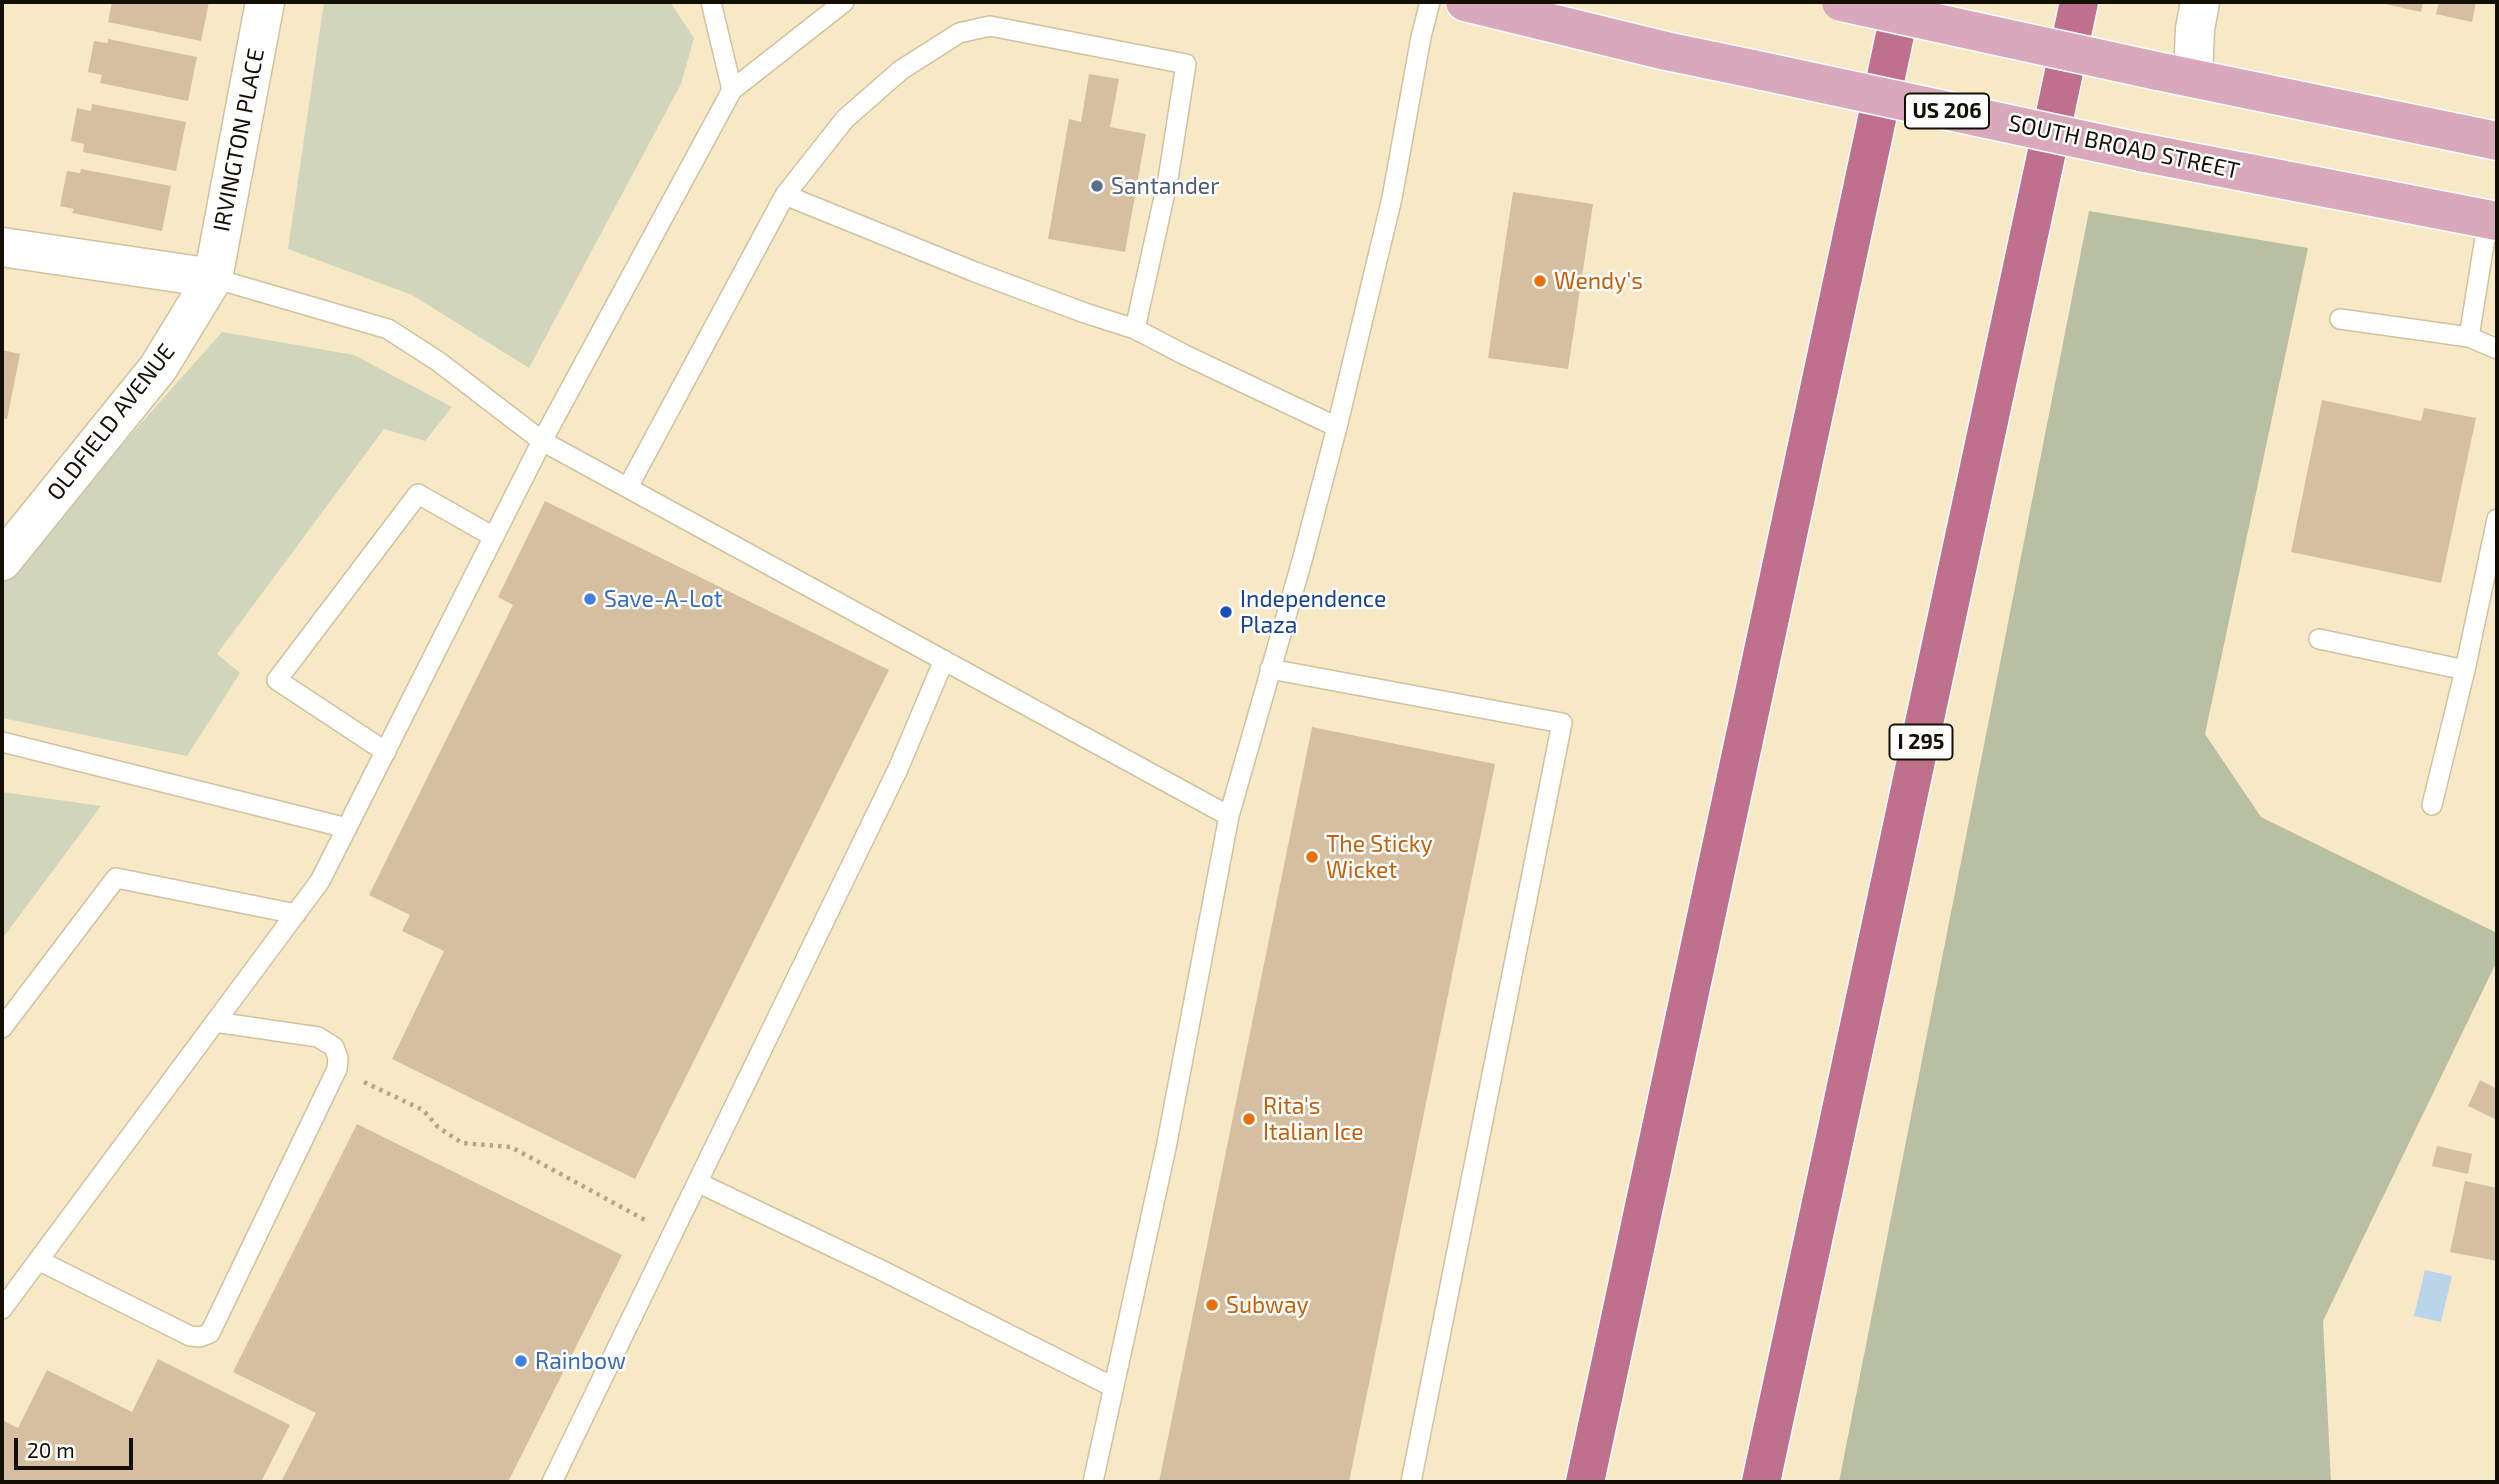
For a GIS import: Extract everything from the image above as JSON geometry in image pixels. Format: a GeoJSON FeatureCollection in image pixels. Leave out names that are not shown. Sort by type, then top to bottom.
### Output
{"type":"FeatureCollection","features":[{"type":"Feature","properties":{"kind":"highway"},"geometry":{"type":"LineString","coordinates":[[1585,1482],[1902,2]]}},
{"type":"Feature","properties":{"kind":"highway","name":"I 295"},"geometry":{"type":"LineString","coordinates":[[1761,1482],[2079,2]]}},
{"type":"Feature","properties":{"kind":"main road","name":"SOUTH BROAD STREET"},"geometry":{"type":"LineString","coordinates":[[1465,2],[1653,48],[2140,152],[2493,220]]}},
{"type":"Feature","properties":{"kind":"main road"},"geometry":{"type":"LineString","coordinates":[[1841,2],[2497,141]]}},
{"type":"Feature","properties":{"kind":"street","name":"IRVINGTON PLACE"},"geometry":{"type":"LineString","coordinates":[[213,278],[265,2]]}},
{"type":"Feature","properties":{"kind":"street"},"geometry":{"type":"LineString","coordinates":[[2175,74],[2194,29],[2200,2]]}},
{"type":"Feature","properties":{"kind":"street"},"geometry":{"type":"LineString","coordinates":[[2,247],[213,278]]}},
{"type":"Feature","properties":{"kind":"street","name":"OLDFIELD AVENUE"},"geometry":{"type":"LineString","coordinates":[[2,561],[158,368],[213,278]]}},
{"type":"Feature","properties":{"kind":"lane"},"geometry":{"type":"LineString","coordinates":[[711,2],[732,90]]}},
{"type":"Feature","properties":{"kind":"lane"},"geometry":{"type":"LineString","coordinates":[[2,1309],[320,881],[542,442],[732,90],[844,2]]}},
{"type":"Feature","properties":{"kind":"lane"},"geometry":{"type":"LineString","coordinates":[[1093,1482],[1163,1160],[1229,816],[1337,427],[1392,198],[1430,2]]}},
{"type":"Feature","properties":{"kind":"lane"},"geometry":{"type":"LineString","coordinates":[[628,487],[785,195],[845,119],[901,70],[960,33],[990,26],[1186,64],[1168,179],[1135,328]]}},
{"type":"Feature","properties":{"kind":"lane"},"geometry":{"type":"LineString","coordinates":[[785,195],[975,272],[1085,313],[1135,328],[1197,361],[1337,427]]}},
{"type":"Feature","properties":{"kind":"lane"},"geometry":{"type":"LineString","coordinates":[[2469,337],[2493,220]]}},
{"type":"Feature","properties":{"kind":"lane"},"geometry":{"type":"LineString","coordinates":[[213,278],[388,329],[439,362],[542,442],[1229,816]]}},
{"type":"Feature","properties":{"kind":"lane"},"geometry":{"type":"LineString","coordinates":[[2340,319],[2469,337],[2497,349]]}},
{"type":"Feature","properties":{"kind":"lane"},"geometry":{"type":"LineString","coordinates":[[386,752],[277,680],[418,494],[494,537]]}},
{"type":"Feature","properties":{"kind":"lane"},"geometry":{"type":"LineString","coordinates":[[2432,805],[2465,670],[2497,519]]}},
{"type":"Feature","properties":{"kind":"lane"},"geometry":{"type":"LineString","coordinates":[[2319,639],[2465,670]]}},
{"type":"Feature","properties":{"kind":"lane"},"geometry":{"type":"LineString","coordinates":[[552,1482],[898,769],[944,660]]}},
{"type":"Feature","properties":{"kind":"lane"},"geometry":{"type":"LineString","coordinates":[[1270,669],[1562,723],[1411,1482]]}},
{"type":"Feature","properties":{"kind":"lane"},"geometry":{"type":"LineString","coordinates":[[2,742],[347,828]]}},
{"type":"Feature","properties":{"kind":"lane"},"geometry":{"type":"LineString","coordinates":[[2,1028],[116,878],[296,914]]}},
{"type":"Feature","properties":{"kind":"lane"},"geometry":{"type":"LineString","coordinates":[[38,1260],[190,1336],[200,1337],[210,1333],[332,1080],[338,1059],[334,1046],[318,1037],[215,1022]]}},
{"type":"Feature","properties":{"kind":"lane"},"geometry":{"type":"LineString","coordinates":[[699,1183],[881,1270],[1113,1388]]}},
{"type":"Feature","properties":{"kind":"path"},"geometry":{"type":"LineString","coordinates":[[332,1080],[368,1083],[423,1110],[438,1127],[462,1143],[511,1147],[673,1235]]}},
{"type":"Feature","properties":{"kind":"green space"},"geometry":{"type":"Polygon","coordinates":[[[324,2],[670,2],[694,38],[681,84],[529,368],[412,295],[288,249],[324,2]]]}},
{"type":"Feature","properties":{"kind":"green space"},"geometry":{"type":"Polygon","coordinates":[[[2089,211],[2308,248],[2205,734],[2261,817],[2497,933],[2497,961],[2323,1321],[2331,1482],[1839,1482],[2089,211]]]}},
{"type":"Feature","properties":{"kind":"green space"},"geometry":{"type":"Polygon","coordinates":[[[222,332],[354,355],[452,407],[425,441],[384,429],[217,654],[240,673],[187,756],[2,718],[2,580],[222,332]]]}},
{"type":"Feature","properties":{"kind":"green space"},"geometry":{"type":"Polygon","coordinates":[[[2,792],[101,806],[2,939],[2,792]]]}},
{"type":"Feature","properties":{"kind":"water"},"geometry":{"type":"Polygon","coordinates":[[[2425,1270],[2452,1276],[2441,1322],[2414,1316],[2425,1270]]]}},
{"type":"Feature","properties":{"kind":"building"},"geometry":{"type":"Polygon","coordinates":[[[112,2],[209,2],[201,41],[108,22],[112,2]]]}},
{"type":"Feature","properties":{"kind":"building"},"geometry":{"type":"Polygon","coordinates":[[[2423,2],[2421,12],[2385,4],[2423,2]]]}},
{"type":"Feature","properties":{"kind":"building"},"geometry":{"type":"Polygon","coordinates":[[[2439,2],[2476,2],[2472,22],[2436,14],[2439,2]]]}},
{"type":"Feature","properties":{"kind":"building"},"geometry":{"type":"Polygon","coordinates":[[[108,39],[197,57],[188,101],[100,83],[102,75],[88,72],[94,41],[108,43],[108,39]]]}},
{"type":"Feature","properties":{"kind":"building","name":"Santander"},"geometry":{"type":"Polygon","coordinates":[[[1089,74],[1119,79],[1110,127],[1146,134],[1125,252],[1048,239],[1069,119],[1081,122],[1089,74]]]}},
{"type":"Feature","properties":{"kind":"building"},"geometry":{"type":"Polygon","coordinates":[[[92,104],[186,122],[176,171],[83,152],[84,144],[71,141],[77,108],[91,111],[92,104]]]}},
{"type":"Feature","properties":{"kind":"building"},"geometry":{"type":"Polygon","coordinates":[[[81,169],[171,186],[162,231],[72,213],[74,209],[60,206],[67,171],[80,173],[81,169]]]}},
{"type":"Feature","properties":{"kind":"building","name":"Wendy's"},"geometry":{"type":"Polygon","coordinates":[[[1513,192],[1593,204],[1568,369],[1488,358],[1513,192]]]}},
{"type":"Feature","properties":{"kind":"building"},"geometry":{"type":"Polygon","coordinates":[[[2,350],[20,354],[7,419],[2,418],[2,350]]]}},
{"type":"Feature","properties":{"kind":"building"},"geometry":{"type":"Polygon","coordinates":[[[2322,400],[2421,421],[2424,408],[2476,418],[2441,583],[2291,552],[2322,400]]]}},
{"type":"Feature","properties":{"kind":"building"},"geometry":{"type":"Polygon","coordinates":[[[545,501],[889,670],[635,1179],[392,1059],[444,951],[402,931],[410,915],[369,895],[513,605],[498,597],[545,501]]]}},
{"type":"Feature","properties":{"kind":"building"},"geometry":{"type":"Polygon","coordinates":[[[1312,727],[1495,764],[1349,1482],[1159,1482],[1312,727]]]}},
{"type":"Feature","properties":{"kind":"building"},"geometry":{"type":"Polygon","coordinates":[[[2480,1080],[2497,1089],[2497,1120],[2468,1106],[2480,1080]]]}},
{"type":"Feature","properties":{"kind":"building"},"geometry":{"type":"Polygon","coordinates":[[[357,1124],[622,1255],[508,1482],[281,1482],[316,1413],[233,1372],[357,1124]]]}},
{"type":"Feature","properties":{"kind":"building"},"geometry":{"type":"Polygon","coordinates":[[[2437,1146],[2472,1154],[2468,1174],[2432,1166],[2437,1146]]]}},
{"type":"Feature","properties":{"kind":"building"},"geometry":{"type":"Polygon","coordinates":[[[2465,1181],[2497,1188],[2497,1261],[2450,1252],[2465,1181]]]}},
{"type":"Feature","properties":{"kind":"building"},"geometry":{"type":"Polygon","coordinates":[[[158,1359],[290,1425],[261,1482],[2,1482],[2,1420],[18,1428],[47,1370],[132,1412],[158,1359]]]}},
{"type":"Feature","properties":{"kind":"place","name":"Santander"},"geometry":{"type":"Point","coordinates":[1097,186]}},
{"type":"Feature","properties":{"kind":"place","name":"Wendy's"},"geometry":{"type":"Point","coordinates":[1540,281]}},
{"type":"Feature","properties":{"kind":"place","name":"Save-A-Lot"},"geometry":{"type":"Point","coordinates":[590,599]}},
{"type":"Feature","properties":{"kind":"place","name":"Independence Plaza"},"geometry":{"type":"Point","coordinates":[1226,612]}},
{"type":"Feature","properties":{"kind":"place","name":"The Sticky Wicket"},"geometry":{"type":"Point","coordinates":[1312,857]}},
{"type":"Feature","properties":{"kind":"place","name":"Rita's Italian Ice"},"geometry":{"type":"Point","coordinates":[1249,1119]}},
{"type":"Feature","properties":{"kind":"place","name":"Subway"},"geometry":{"type":"Point","coordinates":[1212,1305]}},
{"type":"Feature","properties":{"kind":"place","name":"Rainbow"},"geometry":{"type":"Point","coordinates":[521,1361]}}]}
